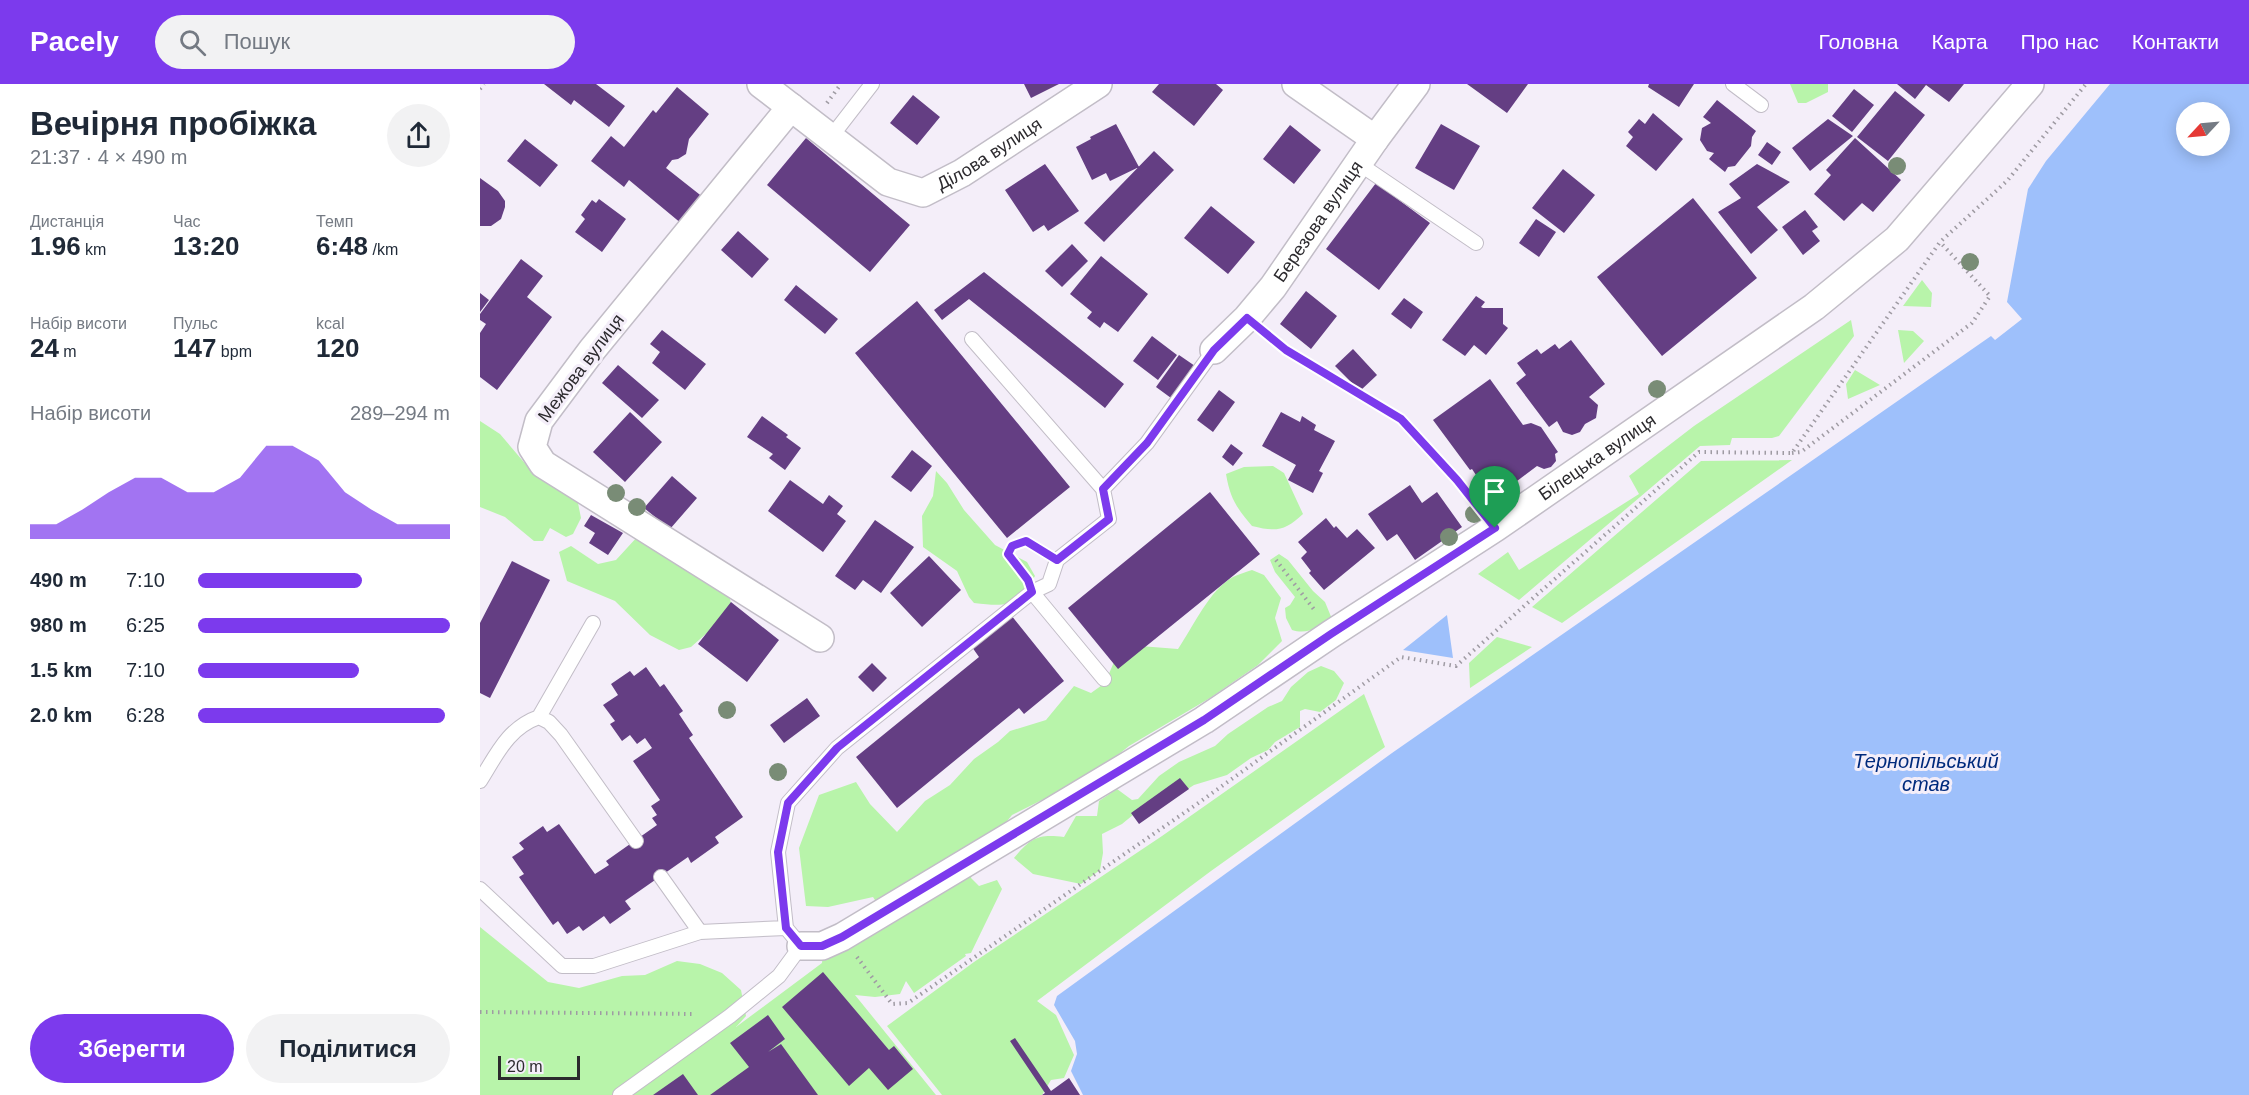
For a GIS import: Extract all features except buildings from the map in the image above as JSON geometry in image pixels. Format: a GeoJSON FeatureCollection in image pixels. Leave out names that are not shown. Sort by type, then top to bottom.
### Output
{"type":"FeatureCollection","features":[{"type":"Feature","properties":{"kind":"street","name":"Ділова вулиця"},"geometry":{"type":"LineString","coordinates":[[761,84],[888,182],[923,193],[962,173],[1098,84]]}},
{"type":"Feature","properties":{"kind":"street"},"geometry":{"type":"LineString","coordinates":[[1296,84],[1375,139]]}},
{"type":"Feature","properties":{"kind":"street","name":"Березова вулиця"},"geometry":{"type":"LineString","coordinates":[[1214,350],[1247,318],[1274,287],[1358,163],[1416,84]]}},
{"type":"Feature","properties":{"kind":"street","name":"Білецька вулиця"},"geometry":{"type":"LineString","coordinates":[[794,937],[822,946],[842,937],[1204,720],[1495,528],[1814,307],[1888,247],[2030,84]]}},
{"type":"Feature","properties":{"kind":"street","name":"Межова вулиця"},"geometry":{"type":"LineString","coordinates":[[791,107],[592,350],[539,421],[532,447],[543,465],[820,638]]}},
{"type":"Feature","properties":{"kind":"lane"},"geometry":{"type":"LineString","coordinates":[[831,137],[872,84]]}},
{"type":"Feature","properties":{"kind":"lane"},"geometry":{"type":"LineString","coordinates":[[1733,84],[1761,105]]}},
{"type":"Feature","properties":{"kind":"lane"},"geometry":{"type":"LineString","coordinates":[[1358,163],[1476,243]]}},
{"type":"Feature","properties":{"kind":"lane"},"geometry":{"type":"LineString","coordinates":[[620,1095],[730,1016],[779,976],[794,937],[778,852],[788,803],[837,748],[1032,592],[1048,584],[1057,560],[1109,519],[1103,489],[972,339]]}},
{"type":"Feature","properties":{"kind":"lane"},"geometry":{"type":"LineString","coordinates":[[1103,489],[1147,443],[1214,350]]}},
{"type":"Feature","properties":{"kind":"lane"},"geometry":{"type":"LineString","coordinates":[[1032,592],[1104,679]]}},
{"type":"Feature","properties":{"kind":"lane"},"geometry":{"type":"LineString","coordinates":[[480,781],[509,736],[526,721],[539,717],[593,623]]}},
{"type":"Feature","properties":{"kind":"lane"},"geometry":{"type":"LineString","coordinates":[[539,717],[549,722],[561,735],[636,841]]}},
{"type":"Feature","properties":{"kind":"lane"},"geometry":{"type":"LineString","coordinates":[[661,877],[700,932]]}},
{"type":"Feature","properties":{"kind":"lane"},"geometry":{"type":"LineString","coordinates":[[480,889],[562,966],[594,966],[700,932],[794,937]]}},
{"type":"Feature","properties":{"kind":"path"},"geometry":{"type":"LineString","coordinates":[[480,89],[484,84]]}},
{"type":"Feature","properties":{"kind":"path"},"geometry":{"type":"LineString","coordinates":[[825,106],[841,84]]}},
{"type":"Feature","properties":{"kind":"path"},"geometry":{"type":"LineString","coordinates":[[1792,453],[1940,242],[2007,181],[2086,84]]}},
{"type":"Feature","properties":{"kind":"path"},"geometry":{"type":"LineString","coordinates":[[842,937],[892,1004],[908,1003],[1197,804],[1401,657],[1456,666],[1699,452],[1801,452],[1972,323],[1990,296],[1940,242]]}},
{"type":"Feature","properties":{"kind":"path"},"geometry":{"type":"LineString","coordinates":[[1247,318],[1286,350],[1401,419],[1457,480],[1495,528]]}},
{"type":"Feature","properties":{"kind":"path"},"geometry":{"type":"LineString","coordinates":[[1032,592],[1028,580],[1008,554],[1012,546],[1026,541],[1057,560]]}},
{"type":"Feature","properties":{"kind":"path"},"geometry":{"type":"LineString","coordinates":[[1276,560],[1321,619]]}},
{"type":"Feature","properties":{"kind":"path"},"geometry":{"type":"LineString","coordinates":[[480,1012],[681,1014]]}},
{"type":"Feature","properties":{"kind":"green space"},"geometry":{"type":"Polygon","coordinates":[[[1790,84],[1828,84],[1828,92],[1806,103],[1798,103],[1790,84]]]}},
{"type":"Feature","properties":{"kind":"green space"},"geometry":{"type":"Polygon","coordinates":[[[1922,280],[1932,293],[1931,307],[1903,306],[1922,280]]]}},
{"type":"Feature","properties":{"kind":"green space"},"geometry":{"type":"Polygon","coordinates":[[[1851,320],[1854,336],[1779,436],[1732,438],[1730,445],[1700,446],[1519,600],[1478,574],[1508,552],[1519,570],[1639,494],[1629,476],[1694,426],[1851,320]]]}},
{"type":"Feature","properties":{"kind":"green space"},"geometry":{"type":"Polygon","coordinates":[[[1898,330],[1913,331],[1924,341],[1904,363],[1898,330]]]}},
{"type":"Feature","properties":{"kind":"green space"},"geometry":{"type":"Polygon","coordinates":[[[1855,370],[1880,385],[1848,399],[1846,384],[1855,370]]]}},
{"type":"Feature","properties":{"kind":"green space"},"geometry":{"type":"Polygon","coordinates":[[[480,421],[500,434],[534,474],[574,496],[581,518],[573,534],[566,537],[550,528],[543,541],[534,541],[505,517],[480,507],[480,421]]]}},
{"type":"Feature","properties":{"kind":"green space"},"geometry":{"type":"Polygon","coordinates":[[[1792,460],[1562,623],[1532,607],[1701,461],[1792,460]]]}},
{"type":"Feature","properties":{"kind":"green space"},"geometry":{"type":"Polygon","coordinates":[[[1273,466],[1284,473],[1303,514],[1291,524],[1280,529],[1252,526],[1234,502],[1226,474],[1244,467],[1273,466]]]}},
{"type":"Feature","properties":{"kind":"green space"},"geometry":{"type":"Polygon","coordinates":[[[936,471],[947,483],[964,510],[995,545],[1027,562],[1035,576],[1022,594],[1010,603],[995,605],[974,603],[957,571],[923,547],[922,516],[933,496],[936,471]]]}},
{"type":"Feature","properties":{"kind":"green space"},"geometry":{"type":"Polygon","coordinates":[[[638,536],[724,578],[733,610],[691,647],[679,650],[650,635],[615,601],[567,581],[559,552],[571,546],[598,564],[616,560],[638,536]]]}},
{"type":"Feature","properties":{"kind":"green space"},"geometry":{"type":"Polygon","coordinates":[[[1279,554],[1288,560],[1325,602],[1332,619],[1308,631],[1292,630],[1286,618],[1285,608],[1295,597],[1275,572],[1270,560],[1279,554]]]}},
{"type":"Feature","properties":{"kind":"green space"},"geometry":{"type":"Polygon","coordinates":[[[1252,570],[1264,575],[1281,598],[1275,618],[1282,641],[1258,665],[1210,698],[1129,746],[1094,774],[1012,815],[974,862],[971,878],[979,886],[997,880],[1002,889],[971,953],[965,954],[966,956],[914,993],[906,981],[900,994],[875,997],[855,995],[936,1095],[480,1095],[480,927],[548,982],[579,988],[622,976],[645,975],[677,961],[700,964],[722,973],[741,990],[746,1016],[736,1027],[822,963],[823,953],[890,923],[873,897],[828,907],[806,906],[799,848],[819,795],[856,782],[870,804],[897,832],[925,801],[950,785],[974,759],[1010,731],[1046,720],[1074,686],[1091,693],[1105,683],[1114,662],[1140,646],[1178,649],[1202,609],[1217,590],[1233,577],[1252,570]]]}},
{"type":"Feature","properties":{"kind":"green space"},"geometry":{"type":"Polygon","coordinates":[[[1497,637],[1532,647],[1470,688],[1469,663],[1497,637]]]}},
{"type":"Feature","properties":{"kind":"green space"},"geometry":{"type":"Polygon","coordinates":[[[1321,666],[1334,671],[1344,683],[1336,700],[1320,712],[1305,709],[1300,711],[1300,727],[1227,775],[1194,785],[1180,794],[1139,810],[1122,824],[1102,834],[1103,853],[1100,870],[1081,884],[1033,874],[1014,858],[1035,839],[1047,836],[1064,837],[1076,816],[1097,816],[1099,801],[1117,789],[1132,800],[1138,799],[1159,776],[1179,762],[1215,746],[1228,734],[1268,707],[1282,701],[1291,687],[1308,672],[1321,666]]]}},
{"type":"Feature","properties":{"kind":"green space"},"geometry":{"type":"Polygon","coordinates":[[[1364,694],[1385,747],[1211,871],[1037,1001],[1056,1015],[1074,1055],[1064,1078],[1051,1080],[1042,1095],[942,1095],[887,1026],[974,962],[1162,836],[1364,694]]]}},
{"type":"Feature","properties":{"kind":"water","name":"Тернопільський став"},"geometry":{"type":"Polygon","coordinates":[[[2110,84],[2249,84],[2249,1095],[1083,1095],[1071,1071],[1077,1054],[1075,1041],[1054,1005],[1057,996],[1392,753],[1991,336],[1995,340],[2022,319],[2007,302],[2028,189],[2046,161],[2110,84]]]}},
{"type":"Feature","properties":{"kind":"water"},"geometry":{"type":"Polygon","coordinates":[[[1447,615],[1453,658],[1403,650],[1447,615]]]}},
{"type":"Feature","properties":{"kind":"route"},"geometry":{"type":"LineString","coordinates":[[1247,318],[1286,350],[1401,419],[1457,480],[1495,528],[1331,634],[1204,720],[842,937],[822,946],[801,946],[786,928],[778,852],[788,803],[837,748],[1032,592],[1028,580],[1008,554],[1012,546],[1026,541],[1057,560],[1109,519],[1103,489],[1147,443],[1214,350],[1247,318]]}}]}
